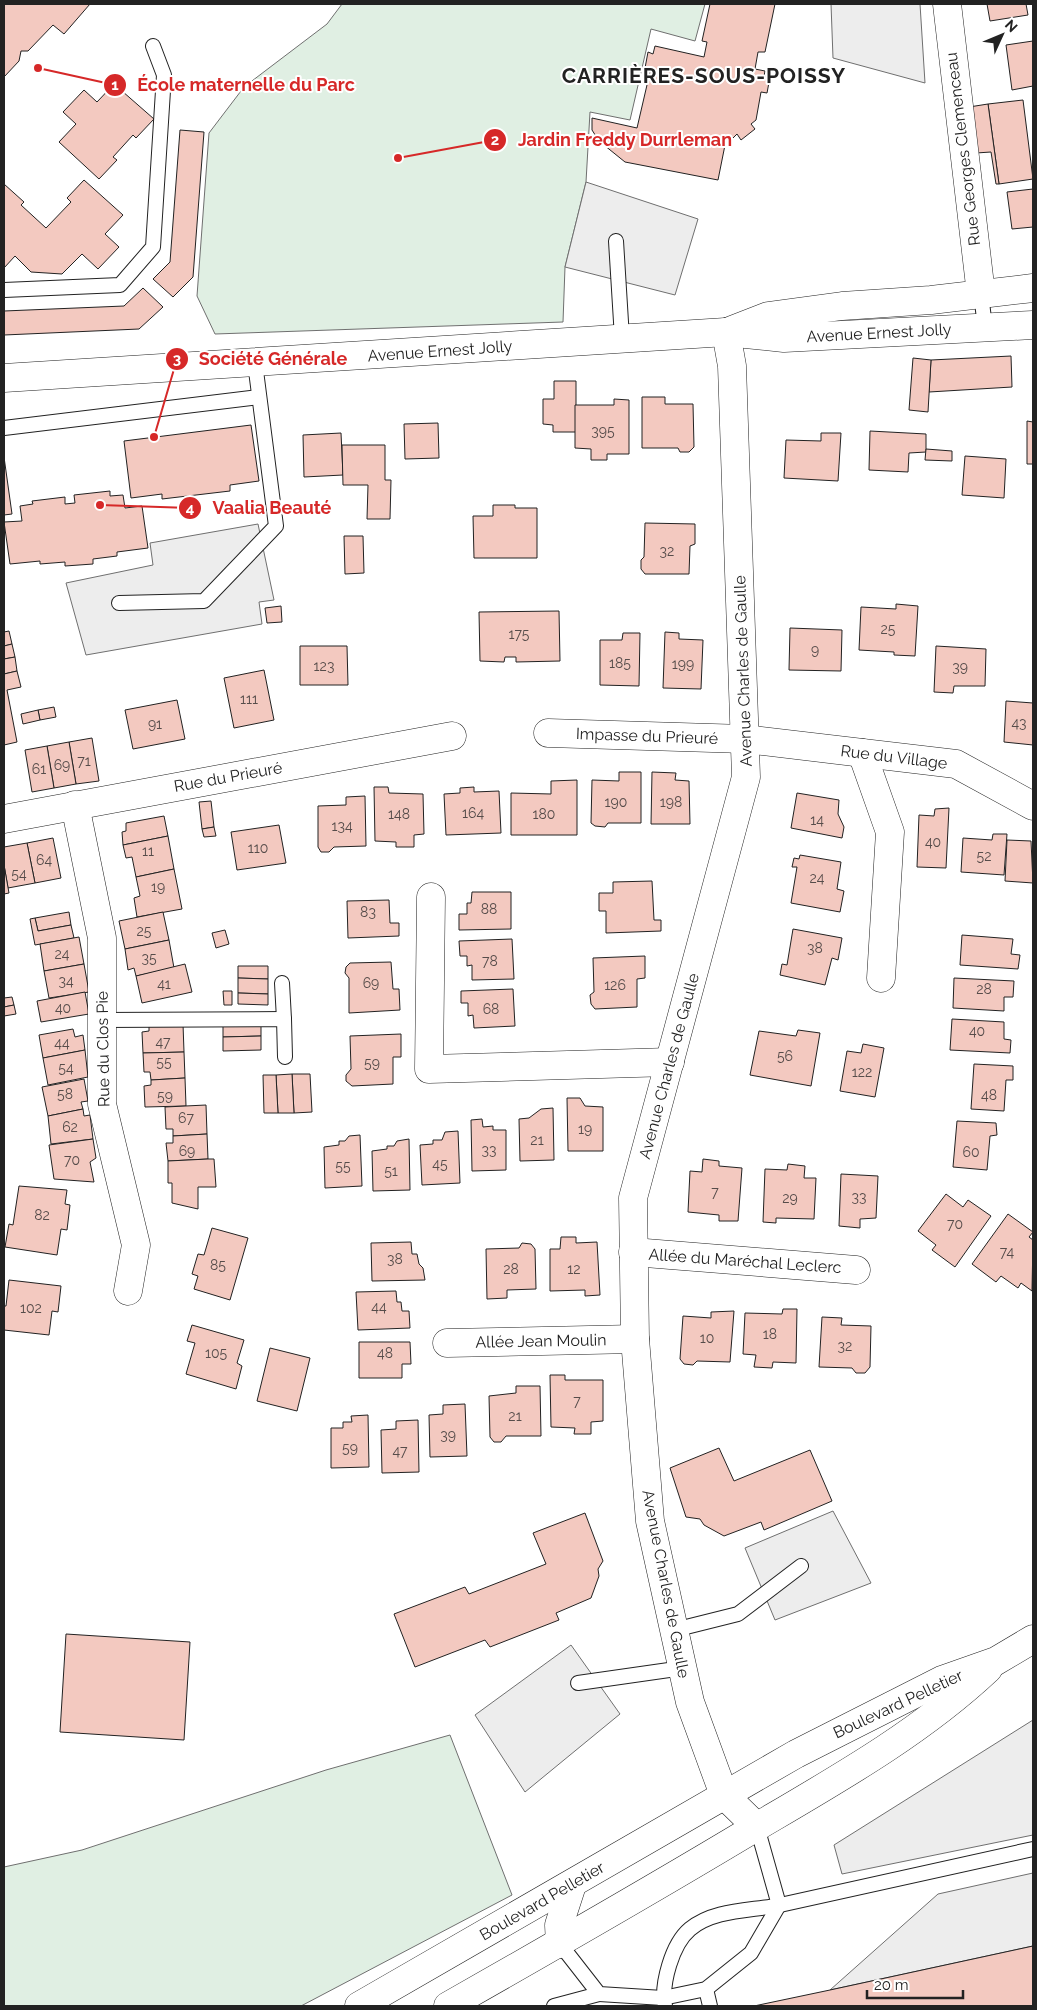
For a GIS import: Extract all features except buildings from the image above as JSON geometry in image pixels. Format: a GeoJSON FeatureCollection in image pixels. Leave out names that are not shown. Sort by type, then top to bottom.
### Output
{"type":"FeatureCollection","features":[{"type":"Feature","properties":{"kind":"street","name":"Rue Georges Clemenceau"},"geometry":{"type":"LineString","coordinates":[[946,4],[981,294]]}},
{"type":"Feature","properties":{"kind":"street","name":"Avenue Ernest Jolly"},"geometry":{"type":"LineString","coordinates":[[726,332],[768,316],[842,306],[931,300],[1033,288]]}},
{"type":"Feature","properties":{"kind":"street","name":"Avenue Ernest Jolly"},"geometry":{"type":"LineString","coordinates":[[4,378],[726,332],[784,338],[1033,325]]}},
{"type":"Feature","properties":{"kind":"street","name":"Avenue Charles de Gaulle"},"geometry":{"type":"LineString","coordinates":[[724,1795],[690,1702],[650,1520],[635,1339],[633,1198],[746,777],[732,366],[726,332]]}},
{"type":"Feature","properties":{"kind":"street","name":"Impasse du Prieuré"},"geometry":{"type":"LineString","coordinates":[[548,733],[746,739]]}},
{"type":"Feature","properties":{"kind":"street","name":"Rue du Prieuré"},"geometry":{"type":"LineString","coordinates":[[4,819],[452,736]]}},
{"type":"Feature","properties":{"kind":"street","name":"Rue du Village"},"geometry":{"type":"LineString","coordinates":[[746,739],[956,764],[1033,806]]}},
{"type":"Feature","properties":{"kind":"street"},"geometry":{"type":"LineString","coordinates":[[862,754],[890,832],[881,978]]}},
{"type":"Feature","properties":{"kind":"street","name":"Rue du Clos Pie"},"geometry":{"type":"LineString","coordinates":[[75,805],[102,938],[102,1104],[136,1245],[128,1291]]}},
{"type":"Feature","properties":{"kind":"street"},"geometry":{"type":"LineString","coordinates":[[432,897],[429,1069],[670,1062]]}},
{"type":"Feature","properties":{"kind":"street","name":"Allée du Maréchal Leclerc"},"geometry":{"type":"LineString","coordinates":[[633,1252],[856,1270]]}},
{"type":"Feature","properties":{"kind":"street","name":"Allée Jean Moulin"},"geometry":{"type":"LineString","coordinates":[[447,1343],[635,1339]]}},
{"type":"Feature","properties":{"kind":"street","name":"Boulevard Pelletier"},"geometry":{"type":"LineString","coordinates":[[359,2006],[572,1885],[724,1795],[857,1722],[942,1680],[996,1661],[1033,1640]]}},
{"type":"Feature","properties":{"kind":"street","name":"Boulevard Pelletier"},"geometry":{"type":"LineString","coordinates":[[448,2006],[560,1944],[757,1827],[897,1740],[959,1696],[996,1661]]}},
{"type":"Feature","properties":{"kind":"street"},"geometry":{"type":"LineString","coordinates":[[724,1795],[757,1827]]}},
{"type":"Feature","properties":{"kind":"street"},"geometry":{"type":"LineString","coordinates":[[560,1944],[559,1925],[572,1885]]}},
{"type":"Feature","properties":{"kind":"lane"},"geometry":{"type":"LineString","coordinates":[[4,290],[120,285],[153,247],[164,75],[153,46]]}},
{"type":"Feature","properties":{"kind":"lane"},"geometry":{"type":"LineString","coordinates":[[616,241],[622,338]]}},
{"type":"Feature","properties":{"kind":"lane"},"geometry":{"type":"LineString","coordinates":[[981,294],[985,327]]}},
{"type":"Feature","properties":{"kind":"lane"},"geometry":{"type":"LineString","coordinates":[[119,603],[204,601],[276,526],[254,363]]}},
{"type":"Feature","properties":{"kind":"lane"},"geometry":{"type":"LineString","coordinates":[[4,428],[259,397]]}},
{"type":"Feature","properties":{"kind":"lane"},"geometry":{"type":"LineString","coordinates":[[282,983],[285,1057]]}},
{"type":"Feature","properties":{"kind":"lane"},"geometry":{"type":"LineString","coordinates":[[102,1020],[284,1019]]}},
{"type":"Feature","properties":{"kind":"lane"},"geometry":{"type":"LineString","coordinates":[[674,1630],[738,1614],[801,1566]]}},
{"type":"Feature","properties":{"kind":"lane"},"geometry":{"type":"LineString","coordinates":[[578,1683],[682,1668]]}},
{"type":"Feature","properties":{"kind":"lane"},"geometry":{"type":"LineString","coordinates":[[554,2006],[599,1994],[664,2002],[706,1989],[751,1953],[779,1906],[757,1827]]}},
{"type":"Feature","properties":{"kind":"lane"},"geometry":{"type":"LineString","coordinates":[[664,2002],[671,1960],[679,1941],[690,1929],[710,1917],[779,1906],[916,1873],[1033,1849]]}},
{"type":"Feature","properties":{"kind":"lane"},"geometry":{"type":"LineString","coordinates":[[560,1944],[599,1994]]}},
{"type":"Feature","properties":{"kind":"lane"},"geometry":{"type":"LineString","coordinates":[[706,1989],[710,2006]]}},
{"type":"Feature","properties":{"kind":"green space"},"geometry":{"type":"Polygon","coordinates":[[[342,4],[705,4],[695,41],[651,29],[630,120],[590,112],[586,182],[565,267],[563,322],[215,334],[197,296],[209,133],[244,87],[327,24],[342,4]]]}},
{"type":"Feature","properties":{"kind":"green space"},"geometry":{"type":"Polygon","coordinates":[[[450,1735],[512,1895],[301,2006],[4,2006],[4,1867],[82,1850],[326,1770],[450,1735]]]}},
{"type":"Feature","properties":{"kind":"shaded area"},"geometry":{"type":"Polygon","coordinates":[[[831,4],[920,4],[925,83],[833,58],[831,4]]]}},
{"type":"Feature","properties":{"kind":"shaded area"},"geometry":{"type":"Polygon","coordinates":[[[586,182],[698,219],[675,295],[565,267],[586,182]]]}},
{"type":"Feature","properties":{"kind":"shaded area"},"geometry":{"type":"Polygon","coordinates":[[[258,524],[274,600],[259,602],[262,624],[86,655],[66,583],[153,565],[150,543],[258,524]]]}},
{"type":"Feature","properties":{"kind":"shaded area"},"geometry":{"type":"Polygon","coordinates":[[[833,1511],[871,1583],[775,1620],[745,1548],[833,1511]]]}},
{"type":"Feature","properties":{"kind":"shaded area"},"geometry":{"type":"Polygon","coordinates":[[[571,1645],[620,1714],[525,1792],[475,1715],[571,1645]]]}},
{"type":"Feature","properties":{"kind":"shaded area"},"geometry":{"type":"Polygon","coordinates":[[[1033,1720],[1033,1835],[842,1874],[834,1845],[1033,1720]]]}},
{"type":"Feature","properties":{"kind":"shaded area"},"geometry":{"type":"Polygon","coordinates":[[[1033,1873],[1033,1946],[830,1990],[938,1894],[1033,1873]]]}},
{"type":"Feature","properties":{"kind":"place","name":"École maternelle du Parc"},"geometry":{"type":"Point","coordinates":[38,68]}},
{"type":"Feature","properties":{"kind":"place","name":"Jardin Freddy Durrleman"},"geometry":{"type":"Point","coordinates":[398,158]}},
{"type":"Feature","properties":{"kind":"place","name":"Société Générale"},"geometry":{"type":"Point","coordinates":[154,437]}},
{"type":"Feature","properties":{"kind":"place","name":"Vaalia Beauté"},"geometry":{"type":"Point","coordinates":[100,505]}},
{"type":"Feature","properties":{"kind":"district","name":"CARRIÈRES-SOUS-POISSY"},"geometry":{"type":"Point","coordinates":[704,75]}}]}
